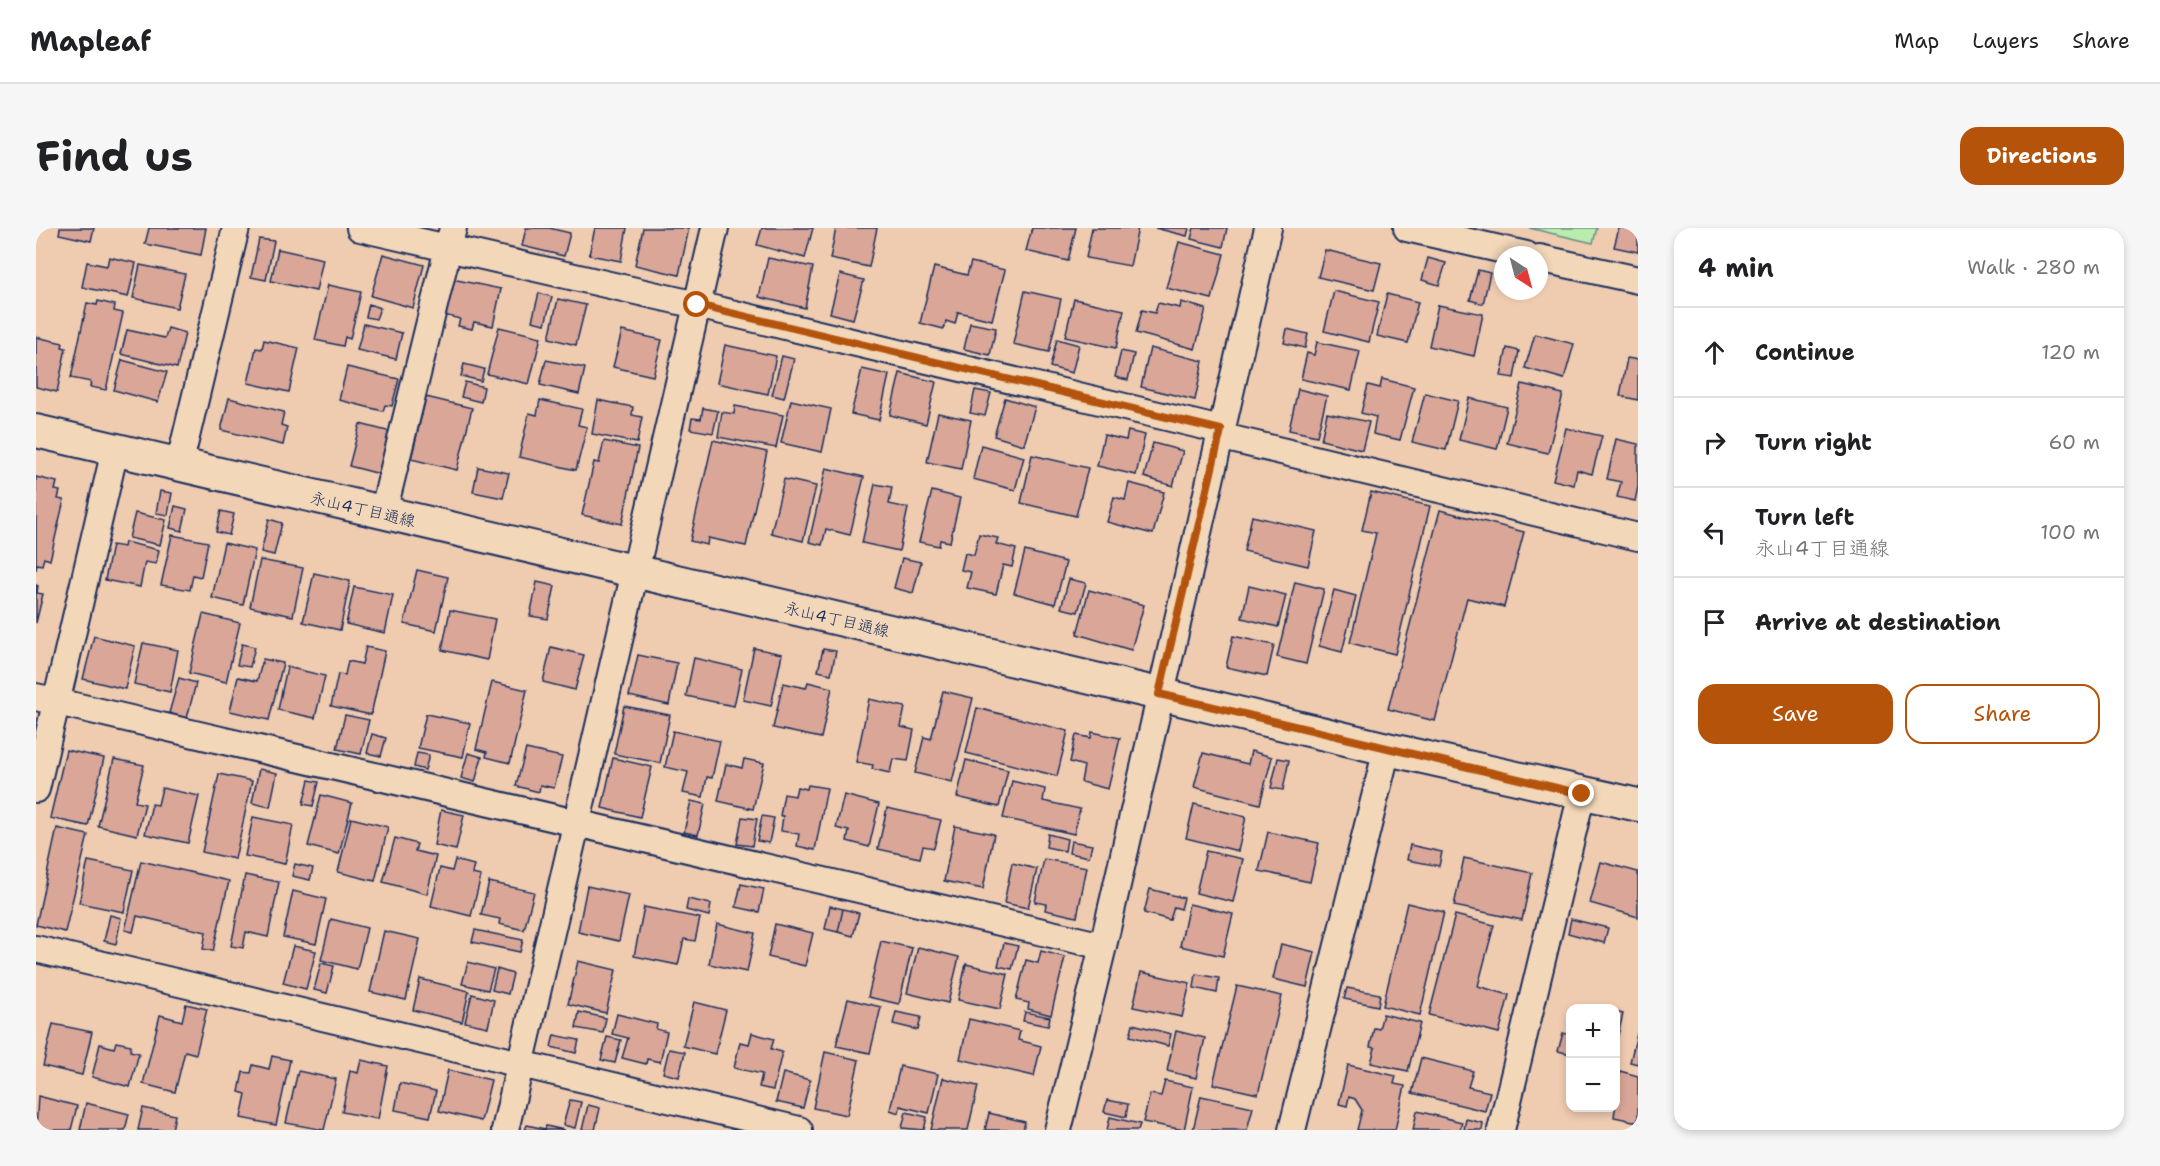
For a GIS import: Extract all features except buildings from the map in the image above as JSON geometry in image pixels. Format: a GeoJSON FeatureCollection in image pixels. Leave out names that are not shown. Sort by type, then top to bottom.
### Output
{"type":"FeatureCollection","features":[{"type":"Feature","properties":{"kind":"street"},"geometry":{"type":"LineString","coordinates":[[179,466],[236,228]]}},
{"type":"Feature","properties":{"kind":"street"},"geometry":{"type":"LineString","coordinates":[[360,228],[451,238],[697,305],[1638,537]]}},
{"type":"Feature","properties":{"kind":"street"},"geometry":{"type":"LineString","coordinates":[[505,1130],[715,228]]}},
{"type":"Feature","properties":{"kind":"street"},"geometry":{"type":"LineString","coordinates":[[1058,1130],[1103,946],[1159,694],[1268,228]]}},
{"type":"Feature","properties":{"kind":"street"},"geometry":{"type":"LineString","coordinates":[[1407,228],[1494,248]]}},
{"type":"Feature","properties":{"kind":"street"},"geometry":{"type":"LineString","coordinates":[[383,513],[451,238]]}},
{"type":"Feature","properties":{"kind":"street"},"geometry":{"type":"LineString","coordinates":[[1548,260],[1638,280]]}},
{"type":"Feature","properties":{"kind":"street","name":"永山4丁目通線"},"geometry":{"type":"LineString","coordinates":[[36,431],[1387,749],[1638,805]]}},
{"type":"Feature","properties":{"kind":"street"},"geometry":{"type":"LineString","coordinates":[[36,789],[46,700],[115,450]]}},
{"type":"Feature","properties":{"kind":"street"},"geometry":{"type":"LineString","coordinates":[[46,700],[1103,946]]}},
{"type":"Feature","properties":{"kind":"street"},"geometry":{"type":"LineString","coordinates":[[1292,1130],[1387,749]]}},
{"type":"Feature","properties":{"kind":"street"},"geometry":{"type":"LineString","coordinates":[[1501,1130],[1582,794]]}},
{"type":"Feature","properties":{"kind":"street"},"geometry":{"type":"LineString","coordinates":[[36,949],[799,1130]]}},
{"type":"Feature","properties":{"kind":"green space"},"geometry":{"type":"Polygon","coordinates":[[[1529,228],[1597,228],[1593,243],[1529,228]]]}},
{"type":"Feature","properties":{"kind":"route"},"geometry":{"type":"LineString","coordinates":[[697,305],[1221,430],[1159,694],[1582,794]]}}]}
